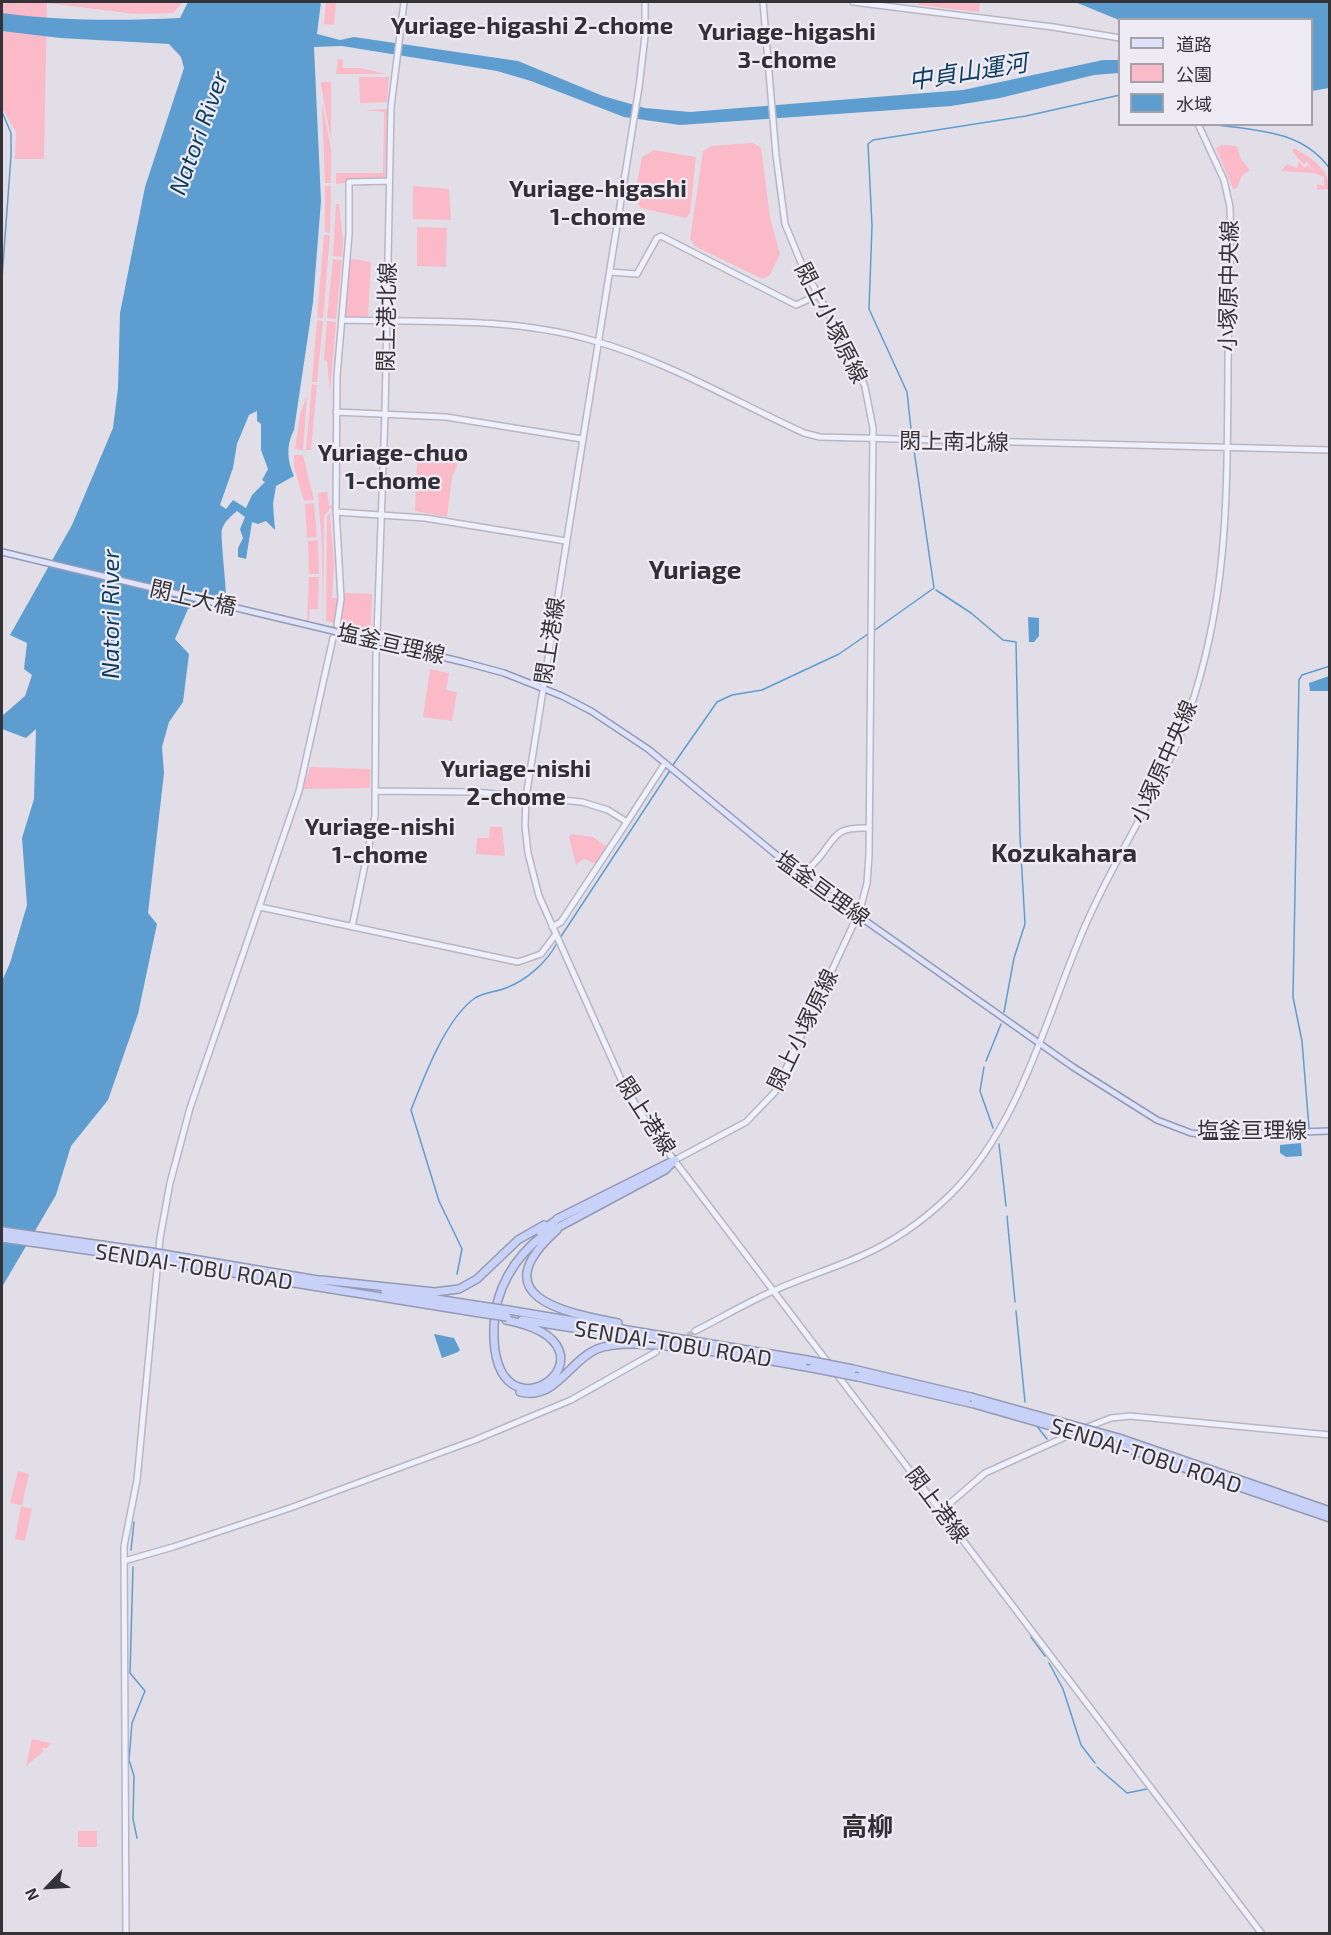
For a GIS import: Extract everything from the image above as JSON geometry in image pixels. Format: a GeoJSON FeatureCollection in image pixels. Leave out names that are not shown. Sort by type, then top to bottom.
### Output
{"type":"FeatureCollection","features":[{"type":"Feature","properties":{"kind":"highway"},"geometry":{"type":"LineString","coordinates":[[321,1280],[435,1292],[459,1289],[477,1279],[518,1240],[561,1221],[675,1160]]}},
{"type":"Feature","properties":{"kind":"highway"},"geometry":{"type":"LineString","coordinates":[[507,1316],[537,1328],[555,1342],[559,1352],[559,1369],[546,1385],[526,1389],[515,1385],[505,1377],[495,1353],[494,1322],[499,1296],[515,1264],[532,1244],[561,1221]]}},
{"type":"Feature","properties":{"kind":"highway"},"geometry":{"type":"LineString","coordinates":[[561,1221],[539,1247],[529,1264],[527,1277],[530,1288],[542,1301],[586,1316],[727,1345]]}},
{"type":"Feature","properties":{"kind":"highway"},"geometry":{"type":"LineString","coordinates":[[561,1221],[518,1252],[495,1293],[490,1321],[491,1352],[497,1372],[507,1386],[528,1394],[544,1391],[590,1353],[613,1345],[632,1344],[741,1355]]}},
{"type":"Feature","properties":{"kind":"highway","name":"SENDAI-TOBU ROAD"},"geometry":{"type":"LineString","coordinates":[[2,1231],[264,1274],[398,1300],[727,1345],[853,1369],[1118,1441],[1329,1511]]}},
{"type":"Feature","properties":{"kind":"highway","name":"SENDAI-TOBU ROAD"},"geometry":{"type":"LineString","coordinates":[[2,1238],[63,1242]]}},
{"type":"Feature","properties":{"kind":"highway","name":"SENDAI-TOBU ROAD"},"geometry":{"type":"LineString","coordinates":[[264,1274],[321,1280],[480,1312]]}},
{"type":"Feature","properties":{"kind":"highway","name":"SENDAI-TOBU ROAD"},"geometry":{"type":"LineString","coordinates":[[507,1316],[741,1355],[973,1400]]}},
{"type":"Feature","properties":{"kind":"highway","name":"SENDAI-TOBU ROAD"},"geometry":{"type":"LineString","coordinates":[[1118,1441],[1329,1518]]}},
{"type":"Feature","properties":{"kind":"main road","name":"閖上大橋"},"geometry":{"type":"LineString","coordinates":[[2,552],[315,627]]}},
{"type":"Feature","properties":{"kind":"main road","name":"塩釜亘理線"},"geometry":{"type":"LineString","coordinates":[[315,627],[504,673],[543,687],[591,711],[669,766],[802,876],[1038,1042],[1148,1114],[1191,1133],[1226,1135],[1329,1131]]}},
{"type":"Feature","properties":{"kind":"street","name":"閖上港北線"},"geometry":{"type":"LineString","coordinates":[[376,634],[385,414],[390,107],[404,2]]}},
{"type":"Feature","properties":{"kind":"street","name":"閖上港線"},"geometry":{"type":"LineString","coordinates":[[645,2],[645,36],[633,128],[526,797],[525,826],[530,863],[552,927],[623,1084],[675,1160],[1262,1934]]}},
{"type":"Feature","properties":{"kind":"street","name":"閖上小塚原線"},"geometry":{"type":"LineString","coordinates":[[675,1160],[746,1122],[775,1092],[860,910],[867,883],[874,440],[865,387],[847,344],[802,266],[785,224],[763,2]]}},
{"type":"Feature","properties":{"kind":"street"},"geometry":{"type":"LineString","coordinates":[[853,2],[1053,27],[1118,38]]}},
{"type":"Feature","properties":{"kind":"street","name":"小塚原中央線"},"geometry":{"type":"LineString","coordinates":[[695,1331],[774,1290],[884,1245],[917,1223],[950,1195],[971,1173],[995,1139],[1038,1042],[1092,908],[1168,764],[1200,679],[1218,606],[1223,563],[1230,207],[1224,180],[1199,126]]}},
{"type":"Feature","properties":{"kind":"street"},"geometry":{"type":"LineString","coordinates":[[337,626],[340,599],[336,512],[336,412],[349,234],[349,182],[389,181]]}},
{"type":"Feature","properties":{"kind":"street"},"geometry":{"type":"LineString","coordinates":[[610,272],[637,274],[657,238],[661,236],[796,305],[818,295]]}},
{"type":"Feature","properties":{"kind":"street","name":"閖上南北線"},"geometry":{"type":"LineString","coordinates":[[342,320],[514,325],[599,342],[649,360],[757,411],[820,437],[906,441],[1329,450]]}},
{"type":"Feature","properties":{"kind":"street"},"geometry":{"type":"LineString","coordinates":[[336,412],[452,418],[582,439]]}},
{"type":"Feature","properties":{"kind":"street"},"geometry":{"type":"LineString","coordinates":[[336,512],[445,521],[566,541]]}},
{"type":"Feature","properties":{"kind":"street"},"geometry":{"type":"LineString","coordinates":[[126,1934],[127,1634],[124,1561],[137,1480],[154,1273],[170,1183],[190,1108],[299,792],[333,638]]}},
{"type":"Feature","properties":{"kind":"street"},"geometry":{"type":"LineString","coordinates":[[352,927],[371,838],[376,791],[376,649]]}},
{"type":"Feature","properties":{"kind":"street"},"geometry":{"type":"LineString","coordinates":[[552,927],[560,923],[627,822],[669,766]]}},
{"type":"Feature","properties":{"kind":"street"},"geometry":{"type":"LineString","coordinates":[[376,791],[475,792],[588,803],[608,810],[627,822]]}},
{"type":"Feature","properties":{"kind":"street"},"geometry":{"type":"LineString","coordinates":[[802,876],[819,858],[835,835],[848,828],[869,828]]}},
{"type":"Feature","properties":{"kind":"street"},"geometry":{"type":"LineString","coordinates":[[260,907],[518,962],[541,954],[558,938]]}},
{"type":"Feature","properties":{"kind":"street"},"geometry":{"type":"LineString","coordinates":[[124,1561],[174,1547],[290,1508],[475,1440],[553,1409],[656,1352]]}},
{"type":"Feature","properties":{"kind":"street"},"geometry":{"type":"LineString","coordinates":[[941,1511],[985,1473],[1064,1437],[1115,1417],[1135,1416],[1329,1436]]}},
{"type":"Feature","properties":{"kind":"green space"},"geometry":{"type":"Polygon","coordinates":[[[2,2],[183,2],[173,13],[135,14],[47,3],[44,159],[15,159],[16,132],[2,108],[2,2]]]}},
{"type":"Feature","properties":{"kind":"green space"},"geometry":{"type":"Polygon","coordinates":[[[326,2],[336,2],[334,25],[324,24],[326,2]]]}},
{"type":"Feature","properties":{"kind":"green space"},"geometry":{"type":"Polygon","coordinates":[[[920,2],[980,2],[979,12],[918,5],[920,2]]]}},
{"type":"Feature","properties":{"kind":"green space"},"geometry":{"type":"Polygon","coordinates":[[[338,59],[343,60],[343,68],[361,68],[385,74],[336,74],[338,59]]]}},
{"type":"Feature","properties":{"kind":"green space"},"geometry":{"type":"Polygon","coordinates":[[[359,77],[389,77],[387,102],[360,103],[359,77]]]}},
{"type":"Feature","properties":{"kind":"green space"},"geometry":{"type":"Polygon","coordinates":[[[321,82],[331,82],[331,140],[321,85],[321,82]]]}},
{"type":"Feature","properties":{"kind":"green space"},"geometry":{"type":"Polygon","coordinates":[[[322,103],[331,149],[331,183],[325,183],[322,103]]]}},
{"type":"Feature","properties":{"kind":"green space"},"geometry":{"type":"Polygon","coordinates":[[[387,109],[385,179],[345,179],[345,183],[336,184],[336,173],[383,173],[384,112],[365,110],[387,109]]]}},
{"type":"Feature","properties":{"kind":"green space"},"geometry":{"type":"Polygon","coordinates":[[[753,143],[761,148],[770,218],[780,254],[770,275],[763,279],[696,247],[690,239],[703,151],[711,146],[753,143]]]}},
{"type":"Feature","properties":{"kind":"green space"},"geometry":{"type":"Polygon","coordinates":[[[1222,145],[1237,146],[1241,159],[1250,170],[1242,176],[1237,188],[1233,189],[1216,148],[1222,145]]]}},
{"type":"Feature","properties":{"kind":"green space"},"geometry":{"type":"Polygon","coordinates":[[[1294,148],[1318,164],[1326,175],[1329,189],[1317,190],[1317,184],[1324,186],[1324,177],[1314,173],[1281,171],[1287,164],[1297,168],[1299,161],[1304,168],[1308,165],[1311,169],[1316,168],[1311,168],[1307,161],[1304,165],[1292,151],[1294,148]]]}},
{"type":"Feature","properties":{"kind":"green space"},"geometry":{"type":"Polygon","coordinates":[[[654,150],[696,157],[690,213],[686,218],[641,208],[634,198],[642,157],[654,150]]]}},
{"type":"Feature","properties":{"kind":"green space"},"geometry":{"type":"Polygon","coordinates":[[[325,186],[331,186],[330,233],[325,232],[325,186]]]}},
{"type":"Feature","properties":{"kind":"green space"},"geometry":{"type":"Polygon","coordinates":[[[413,186],[449,189],[451,220],[413,219],[413,186]]]}},
{"type":"Feature","properties":{"kind":"green space"},"geometry":{"type":"Polygon","coordinates":[[[336,204],[339,204],[343,239],[342,257],[333,256],[336,204]]]}},
{"type":"Feature","properties":{"kind":"green space"},"geometry":{"type":"Polygon","coordinates":[[[417,227],[447,228],[446,267],[417,266],[417,227]]]}},
{"type":"Feature","properties":{"kind":"green space"},"geometry":{"type":"Polygon","coordinates":[[[324,235],[330,235],[323,318],[317,318],[324,235]]]}},
{"type":"Feature","properties":{"kind":"green space"},"geometry":{"type":"Polygon","coordinates":[[[333,259],[342,260],[336,319],[327,318],[333,259]]]}},
{"type":"Feature","properties":{"kind":"green space"},"geometry":{"type":"Polygon","coordinates":[[[353,259],[371,262],[368,318],[347,318],[345,315],[350,261],[353,259]]]}},
{"type":"Feature","properties":{"kind":"green space"},"geometry":{"type":"Polygon","coordinates":[[[317,320],[323,321],[317,382],[312,382],[317,320]]]}},
{"type":"Feature","properties":{"kind":"green space"},"geometry":{"type":"Polygon","coordinates":[[[327,321],[336,322],[330,392],[327,361],[324,360],[327,321]]]}},
{"type":"Feature","properties":{"kind":"green space"},"geometry":{"type":"Polygon","coordinates":[[[312,384],[317,385],[311,450],[306,450],[312,384]]]}},
{"type":"Feature","properties":{"kind":"green space"},"geometry":{"type":"Polygon","coordinates":[[[307,395],[303,450],[295,449],[300,415],[307,395]]]}},
{"type":"Feature","properties":{"kind":"green space"},"geometry":{"type":"Polygon","coordinates":[[[294,455],[303,455],[314,500],[304,501],[294,467],[294,455]]]}},
{"type":"Feature","properties":{"kind":"green space"},"geometry":{"type":"Polygon","coordinates":[[[417,461],[458,463],[452,477],[447,517],[415,511],[417,461]]]}},
{"type":"Feature","properties":{"kind":"green space"},"geometry":{"type":"Polygon","coordinates":[[[327,492],[329,506],[333,505],[324,516],[323,624],[322,547],[318,493],[327,492]]]}},
{"type":"Feature","properties":{"kind":"green space"},"geometry":{"type":"Polygon","coordinates":[[[314,503],[317,537],[307,538],[305,504],[314,503]]]}},
{"type":"Feature","properties":{"kind":"green space"},"geometry":{"type":"Polygon","coordinates":[[[330,513],[334,563],[332,598],[338,598],[335,623],[326,621],[327,516],[330,513]]]}},
{"type":"Feature","properties":{"kind":"green space"},"geometry":{"type":"Polygon","coordinates":[[[318,540],[319,574],[309,574],[308,541],[318,540]]]}},
{"type":"Feature","properties":{"kind":"green space"},"geometry":{"type":"Polygon","coordinates":[[[309,577],[319,577],[318,609],[310,609],[309,621],[307,621],[309,577]]]}},
{"type":"Feature","properties":{"kind":"green space"},"geometry":{"type":"Polygon","coordinates":[[[345,593],[372,594],[371,628],[368,630],[344,624],[341,619],[345,593]]]}},
{"type":"Feature","properties":{"kind":"green space"},"geometry":{"type":"Polygon","coordinates":[[[430,669],[449,673],[446,690],[457,692],[452,721],[423,717],[430,669]]]}},
{"type":"Feature","properties":{"kind":"green space"},"geometry":{"type":"Polygon","coordinates":[[[310,767],[370,769],[370,788],[305,789],[303,787],[310,767]]]}},
{"type":"Feature","properties":{"kind":"green space"},"geometry":{"type":"Polygon","coordinates":[[[490,827],[502,827],[505,856],[476,854],[477,838],[489,838],[490,827]]]}},
{"type":"Feature","properties":{"kind":"green space"},"geometry":{"type":"Polygon","coordinates":[[[571,834],[593,837],[606,846],[596,864],[584,859],[576,865],[569,837],[571,834]]]}},
{"type":"Feature","properties":{"kind":"green space"},"geometry":{"type":"Polygon","coordinates":[[[18,1471],[29,1474],[22,1505],[10,1503],[18,1471]]]}},
{"type":"Feature","properties":{"kind":"green space"},"geometry":{"type":"Polygon","coordinates":[[[21,1506],[32,1509],[25,1541],[15,1539],[21,1506]]]}},
{"type":"Feature","properties":{"kind":"green space"},"geometry":{"type":"Polygon","coordinates":[[[32,1739],[51,1743],[47,1748],[42,1748],[43,1752],[26,1766],[32,1739]]]}},
{"type":"Feature","properties":{"kind":"green space"},"geometry":{"type":"Polygon","coordinates":[[[78,1831],[97,1831],[97,1847],[78,1847],[78,1831]]]}},
{"type":"Feature","properties":{"kind":"water","name":"Natori River"},"geometry":{"type":"Polygon","coordinates":[[[188,2],[321,2],[317,34],[340,40],[354,37],[518,61],[603,96],[645,108],[690,112],[963,90],[1103,60],[1118,60],[1118,73],[1094,75],[1000,98],[951,106],[680,125],[624,117],[531,81],[497,71],[342,46],[314,47],[321,201],[313,302],[294,430],[289,447],[290,465],[294,476],[276,486],[273,504],[275,530],[266,521],[258,524],[252,522],[246,559],[238,557],[238,548],[243,538],[240,529],[245,517],[237,511],[226,521],[222,533],[226,595],[188,609],[175,639],[189,654],[183,702],[169,722],[162,747],[164,773],[148,913],[157,924],[138,1014],[108,1100],[71,1146],[56,1195],[2,1287],[2,981],[10,963],[27,905],[22,838],[34,799],[36,729],[26,738],[2,729],[2,716],[25,696],[32,675],[24,669],[27,643],[10,635],[72,525],[113,428],[118,388],[120,313],[145,187],[184,68],[181,57],[169,44],[60,38],[2,31],[2,13],[46,18],[135,20],[180,18],[188,2]],[[257,411],[249,415],[237,444],[233,468],[220,505],[226,509],[233,500],[246,508],[252,495],[265,482],[262,480],[268,469],[261,450],[261,424],[257,421],[257,411]]]}},
{"type":"Feature","properties":{"kind":"water"},"geometry":{"type":"Polygon","coordinates":[[[1075,2],[1329,2],[1329,88],[1313,91],[1313,18],[1118,20],[1075,2]]]}},
{"type":"Feature","properties":{"kind":"water"},"geometry":{"type":"Polygon","coordinates":[[[1028,617],[1039,618],[1039,636],[1034,642],[1029,642],[1028,617]]]}},
{"type":"Feature","properties":{"kind":"water"},"geometry":{"type":"Polygon","coordinates":[[[1329,676],[1329,691],[1310,691],[1309,683],[1329,676]]]}},
{"type":"Feature","properties":{"kind":"water"},"geometry":{"type":"Polygon","coordinates":[[[1301,1143],[1302,1156],[1286,1157],[1280,1153],[1280,1145],[1301,1143]]]}},
{"type":"Feature","properties":{"kind":"water"},"geometry":{"type":"Polygon","coordinates":[[[434,1334],[454,1338],[460,1350],[442,1358],[434,1334]]]}},
{"type":"Feature","properties":{"kind":"waterway"},"geometry":{"type":"LineString","coordinates":[[912,438],[907,392],[869,309],[872,226],[868,144],[873,140],[1026,116],[1118,95]]}},
{"type":"Feature","properties":{"kind":"waterway"},"geometry":{"type":"LineString","coordinates":[[2,112],[11,133],[2,278]]}},
{"type":"Feature","properties":{"kind":"waterway"},"geometry":{"type":"LineString","coordinates":[[1226,126],[1259,130],[1291,139],[1319,156],[1330,169]]}},
{"type":"Feature","properties":{"kind":"waterway"},"geometry":{"type":"LineString","coordinates":[[872,632],[934,588],[913,443]]}},
{"type":"Feature","properties":{"kind":"waterway"},"geometry":{"type":"LineString","coordinates":[[936,590],[971,613],[1003,640],[1016,642],[1020,837],[1025,924],[1014,958],[1004,1012]]}},
{"type":"Feature","properties":{"kind":"waterway"},"geometry":{"type":"LineString","coordinates":[[673,765],[717,702],[732,695],[762,690],[839,654],[868,634]]}},
{"type":"Feature","properties":{"kind":"waterway"},"geometry":{"type":"LineString","coordinates":[[1309,1128],[1302,1041],[1293,997],[1299,680],[1302,675],[1330,666]]}},
{"type":"Feature","properties":{"kind":"waterway"},"geometry":{"type":"LineString","coordinates":[[560,938],[671,769]]}},
{"type":"Feature","properties":{"kind":"waterway"},"geometry":{"type":"LineString","coordinates":[[457,1274],[462,1249],[439,1201],[411,1110],[437,1049],[464,1007],[479,996],[514,985],[529,975],[548,957],[557,943]]}},
{"type":"Feature","properties":{"kind":"waterway"},"geometry":{"type":"LineString","coordinates":[[986,1061],[1001,1024]]}},
{"type":"Feature","properties":{"kind":"waterway"},"geometry":{"type":"LineString","coordinates":[[984,1067],[980,1091],[993,1128]]}},
{"type":"Feature","properties":{"kind":"waterway"},"geometry":{"type":"LineString","coordinates":[[999,1144],[1006,1206]]}},
{"type":"Feature","properties":{"kind":"waterway"},"geometry":{"type":"LineString","coordinates":[[1007,1216],[1015,1302]]}},
{"type":"Feature","properties":{"kind":"waterway"},"geometry":{"type":"LineString","coordinates":[[1016,1311],[1025,1402]]}},
{"type":"Feature","properties":{"kind":"waterway"},"geometry":{"type":"LineString","coordinates":[[1036,1425],[1047,1439]]}},
{"type":"Feature","properties":{"kind":"waterway"},"geometry":{"type":"LineString","coordinates":[[131,1550],[134,1522]]}},
{"type":"Feature","properties":{"kind":"waterway"},"geometry":{"type":"LineString","coordinates":[[133,1567],[130,1673],[145,1691],[132,1723],[129,1760],[134,1776],[133,1819],[137,1838]]}},
{"type":"Feature","properties":{"kind":"waterway"},"geometry":{"type":"LineString","coordinates":[[1031,1637],[1045,1656]]}},
{"type":"Feature","properties":{"kind":"waterway"},"geometry":{"type":"LineString","coordinates":[[1049,1663],[1063,1689],[1081,1745],[1095,1763]]}},
{"type":"Feature","properties":{"kind":"waterway"},"geometry":{"type":"LineString","coordinates":[[1097,1767],[1127,1793],[1147,1789]]}},
{"type":"Feature","properties":{"kind":"tunnel"},"geometry":{"type":"LineString","coordinates":[[681,1339],[695,1331]]}},
{"type":"Feature","properties":{"kind":"district","name":"Yuriage-higashi 2-chome"},"geometry":{"type":"Point","coordinates":[532,26]}},
{"type":"Feature","properties":{"kind":"district","name":"Yuriage-higashi 3-chome"},"geometry":{"type":"Point","coordinates":[787,46]}},
{"type":"Feature","properties":{"kind":"district","name":"Yuriage-higashi 1-chome"},"geometry":{"type":"Point","coordinates":[598,203]}},
{"type":"Feature","properties":{"kind":"district","name":"Yuriage-chuo 1-chome"},"geometry":{"type":"Point","coordinates":[393,467]}},
{"type":"Feature","properties":{"kind":"district","name":"Yuriage"},"geometry":{"type":"Point","coordinates":[695,570]}},
{"type":"Feature","properties":{"kind":"district","name":"Yuriage-nishi 2-chome"},"geometry":{"type":"Point","coordinates":[516,783]}},
{"type":"Feature","properties":{"kind":"district","name":"Yuriage-nishi 1-chome"},"geometry":{"type":"Point","coordinates":[380,841]}},
{"type":"Feature","properties":{"kind":"district","name":"Kozukahara"},"geometry":{"type":"Point","coordinates":[1064,853]}},
{"type":"Feature","properties":{"kind":"district","name":"高柳"},"geometry":{"type":"Point","coordinates":[867,1827]}},
{"type":"Feature","properties":{"kind":"water label","name":"中貞山運河"},"geometry":{"type":"Point","coordinates":[968,72]}}]}
